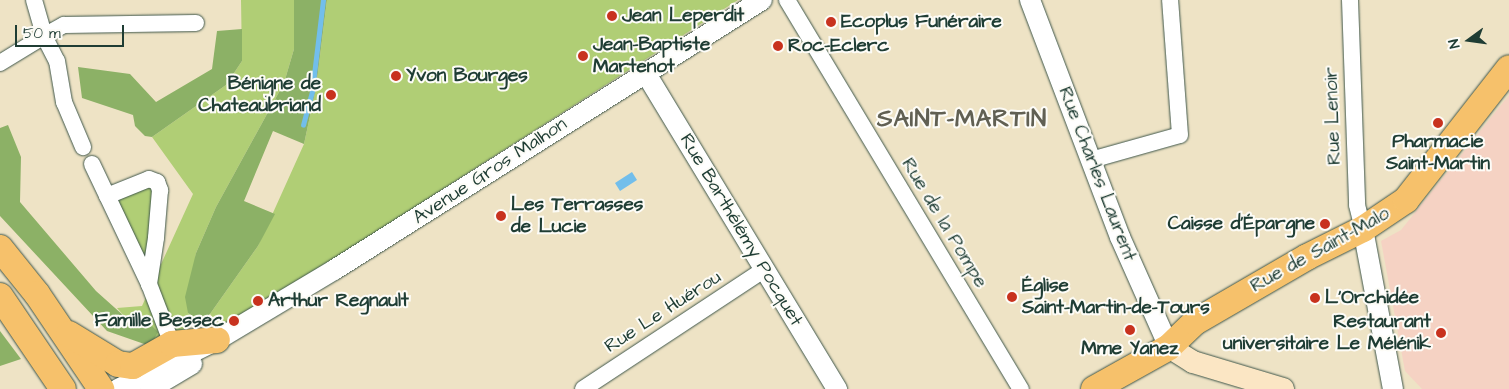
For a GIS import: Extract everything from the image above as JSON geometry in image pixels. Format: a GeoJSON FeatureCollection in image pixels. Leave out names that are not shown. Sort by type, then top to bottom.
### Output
{"type":"FeatureCollection","features":[{"type":"Feature","properties":{"kind":"main road","name":"Rue de Saint-Malo"},"geometry":{"type":"LineString","coordinates":[[1094,389],[1169,346],[1195,322],[1299,261],[1363,229],[1406,200],[1509,68]]}},
{"type":"Feature","properties":{"kind":"main road"},"geometry":{"type":"LineString","coordinates":[[0,248],[62,330],[101,389]]}},
{"type":"Feature","properties":{"kind":"main road"},"geometry":{"type":"LineString","coordinates":[[0,275],[38,322],[83,389]]}},
{"type":"Feature","properties":{"kind":"main road"},"geometry":{"type":"LineString","coordinates":[[0,296],[46,362],[62,389]]}},
{"type":"Feature","properties":{"kind":"main road"},"geometry":{"type":"LineString","coordinates":[[62,330],[109,360],[133,366],[172,344],[217,340]]}},
{"type":"Feature","properties":{"kind":"main road"},"geometry":{"type":"LineString","coordinates":[[1169,346],[1193,362],[1283,389]]}},
{"type":"Feature","properties":{"kind":"main road"},"geometry":{"type":"LineString","coordinates":[[46,362],[49,389]]}},
{"type":"Feature","properties":{"kind":"street"},"geometry":{"type":"LineString","coordinates":[[34,0],[44,36],[57,61],[64,102],[83,147]]}},
{"type":"Feature","properties":{"kind":"street","name":"Avenue Gros Malhon"},"geometry":{"type":"LineString","coordinates":[[118,389],[217,340],[343,265],[645,72],[762,0]]}},
{"type":"Feature","properties":{"kind":"street","name":"Rue de la Pompe"},"geometry":{"type":"LineString","coordinates":[[787,0],[1021,389]]}},
{"type":"Feature","properties":{"kind":"street","name":"Rue Charles Laurent"},"geometry":{"type":"LineString","coordinates":[[1030,0],[1120,237],[1169,346]]}},
{"type":"Feature","properties":{"kind":"street"},"geometry":{"type":"LineString","coordinates":[[1091,160],[1180,135],[1170,0]]}},
{"type":"Feature","properties":{"kind":"street","name":"Rue Lenoir"},"geometry":{"type":"LineString","coordinates":[[1350,0],[1357,205],[1363,229]]}},
{"type":"Feature","properties":{"kind":"street"},"geometry":{"type":"LineString","coordinates":[[0,63],[64,25],[196,23]]}},
{"type":"Feature","properties":{"kind":"street","name":"Rue Barthélémy Pocquet"},"geometry":{"type":"LineString","coordinates":[[645,72],[837,389]]}},
{"type":"Feature","properties":{"kind":"street"},"geometry":{"type":"LineString","coordinates":[[92,164],[149,284],[172,344]]}},
{"type":"Feature","properties":{"kind":"street"},"geometry":{"type":"LineString","coordinates":[[107,196],[149,178],[157,182],[160,190],[156,238],[149,284]]}},
{"type":"Feature","properties":{"kind":"street"},"geometry":{"type":"LineString","coordinates":[[1363,229],[1393,389]]}},
{"type":"Feature","properties":{"kind":"street","name":"Rue Le Huérou"},"geometry":{"type":"LineString","coordinates":[[582,389],[765,269]]}},
{"type":"Feature","properties":{"kind":"street","name":"Avenue Gros Malhon"},"geometry":{"type":"LineString","coordinates":[[150,389],[196,361],[217,340]]}},
{"type":"Feature","properties":{"kind":"shaded area"},"geometry":{"type":"Polygon","coordinates":[[[1509,95],[1509,389],[1422,389],[1405,371],[1381,241],[1401,230],[1509,95]]]}},
{"type":"Feature","properties":{"kind":"green space"},"geometry":{"type":"Polygon","coordinates":[[[241,0],[294,0],[294,49],[284,83],[216,207],[196,253],[188,313],[200,321],[150,346],[151,324],[124,316],[117,308],[142,306],[193,194],[152,137],[226,85],[242,61],[241,0]]]}},
{"type":"Feature","properties":{"kind":"green space"},"geometry":{"type":"Polygon","coordinates":[[[294,0],[327,0],[316,88],[304,144],[273,131],[244,201],[275,214],[258,246],[210,314],[200,321],[188,313],[185,297],[196,253],[216,207],[284,83],[294,49],[294,0]]]}},
{"type":"Feature","properties":{"kind":"green space"},"geometry":{"type":"Polygon","coordinates":[[[327,0],[738,0],[223,330],[210,314],[258,246],[304,144],[316,88],[327,0]]]}},
{"type":"Feature","properties":{"kind":"green space"},"geometry":{"type":"Polygon","coordinates":[[[242,29],[242,61],[226,85],[152,137],[145,136],[135,126],[133,115],[82,98],[78,67],[130,74],[156,102],[212,69],[217,31],[242,29]]]}},
{"type":"Feature","properties":{"kind":"green space"},"geometry":{"type":"Polygon","coordinates":[[[8,125],[21,157],[20,202],[96,291],[124,316],[151,325],[158,332],[150,346],[107,331],[0,216],[0,128],[8,125]]]}},
{"type":"Feature","properties":{"kind":"green space"},"geometry":{"type":"Polygon","coordinates":[[[141,185],[153,188],[146,262],[119,202],[120,195],[141,185]]]}},
{"type":"Feature","properties":{"kind":"green space"},"geometry":{"type":"Polygon","coordinates":[[[0,331],[21,359],[0,366],[0,331]]]}},
{"type":"Feature","properties":{"kind":"water"},"geometry":{"type":"Polygon","coordinates":[[[632,172],[637,180],[620,191],[615,183],[632,172]]]}},
{"type":"Feature","properties":{"kind":"waterway"},"geometry":{"type":"LineString","coordinates":[[303,125],[312,91],[323,0]]}},
{"type":"Feature","properties":{"kind":"place","name":"Jean Leperdit"},"geometry":{"type":"Point","coordinates":[612,16]}},
{"type":"Feature","properties":{"kind":"place","name":"Ecoplus Funéraire"},"geometry":{"type":"Point","coordinates":[831,22]}},
{"type":"Feature","properties":{"kind":"place","name":"Roc-Eclerc"},"geometry":{"type":"Point","coordinates":[778,46]}},
{"type":"Feature","properties":{"kind":"place","name":"Jean-Baptiste Martenot"},"geometry":{"type":"Point","coordinates":[583,56]}},
{"type":"Feature","properties":{"kind":"place","name":"Yvon Bourges"},"geometry":{"type":"Point","coordinates":[396,76]}},
{"type":"Feature","properties":{"kind":"place","name":"Bénigne de Chateaubriand"},"geometry":{"type":"Point","coordinates":[331,95]}},
{"type":"Feature","properties":{"kind":"place","name":"Pharmacie Saint-Martin"},"geometry":{"type":"Point","coordinates":[1438,123]}},
{"type":"Feature","properties":{"kind":"place","name":"Les Terrasses de Lucie"},"geometry":{"type":"Point","coordinates":[501,216]}},
{"type":"Feature","properties":{"kind":"place","name":"Caisse d'Épargne"},"geometry":{"type":"Point","coordinates":[1325,224]}},
{"type":"Feature","properties":{"kind":"place","name":"Église Saint-Martin-de-Tours"},"geometry":{"type":"Point","coordinates":[1012,297]}},
{"type":"Feature","properties":{"kind":"place","name":"L'Orchidée"},"geometry":{"type":"Point","coordinates":[1315,298]}},
{"type":"Feature","properties":{"kind":"place","name":"Arthur Regnault"},"geometry":{"type":"Point","coordinates":[258,301]}},
{"type":"Feature","properties":{"kind":"place","name":"Famille Bessec"},"geometry":{"type":"Point","coordinates":[234,321]}},
{"type":"Feature","properties":{"kind":"place","name":"Mme Yanez"},"geometry":{"type":"Point","coordinates":[1130,330]}},
{"type":"Feature","properties":{"kind":"place","name":"Restaurant universitaire Le Mélénik"},"geometry":{"type":"Point","coordinates":[1441,333]}},
{"type":"Feature","properties":{"kind":"district","name":"SAINT-MARTIN"},"geometry":{"type":"Point","coordinates":[962,120]}}]}
